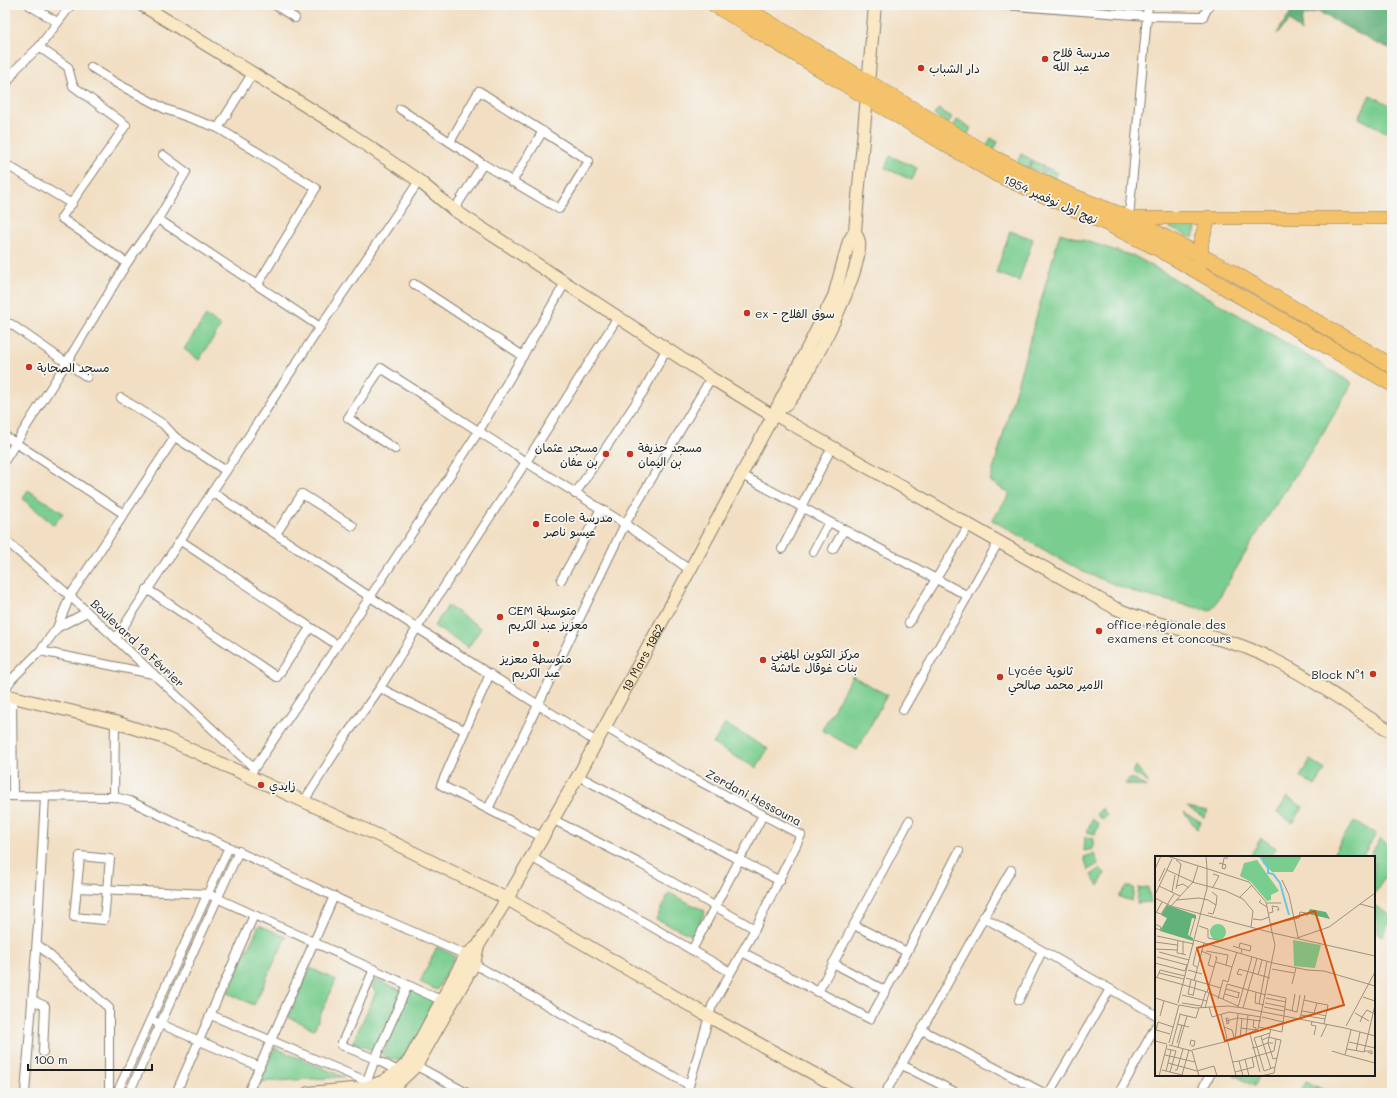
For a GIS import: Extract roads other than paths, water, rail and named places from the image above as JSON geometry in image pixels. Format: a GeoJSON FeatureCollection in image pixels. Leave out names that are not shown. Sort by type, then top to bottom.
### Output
{"type":"FeatureCollection","features":[{"type":"Feature","properties":{"kind":"highway","name":"نهج أول نوفمبر 1954"},"geometry":{"type":"LineString","coordinates":[[740,5],[866,97],[998,175],[1108,224],[1157,248],[1392,384]]}},
{"type":"Feature","properties":{"kind":"highway","name":"نهج أول نوفمبر 1954"},"geometry":{"type":"LineString","coordinates":[[723,7],[806,52],[867,82],[996,159],[1070,195],[1129,218],[1217,264],[1392,366]]}},
{"type":"Feature","properties":{"kind":"highway"},"geometry":{"type":"LineString","coordinates":[[1202,274],[1200,255],[1206,224]]}},
{"type":"Feature","properties":{"kind":"highway"},"geometry":{"type":"LineString","coordinates":[[1206,224],[1209,247],[1217,264]]}},
{"type":"Feature","properties":{"kind":"main road"},"geometry":{"type":"LineString","coordinates":[[1108,224],[1129,218],[1206,224],[1392,218]]}},
{"type":"Feature","properties":{"kind":"street"},"geometry":{"type":"LineString","coordinates":[[29,5],[56,22]]}},
{"type":"Feature","properties":{"kind":"street"},"geometry":{"type":"LineString","coordinates":[[5,86],[16,69],[39,47],[56,22],[71,5]]}},
{"type":"Feature","properties":{"kind":"street"},"geometry":{"type":"LineString","coordinates":[[142,5],[343,129],[419,180],[454,210],[711,378],[773,415],[1125,613],[1146,620],[1224,640],[1270,658],[1295,671],[1392,732]]}},
{"type":"Feature","properties":{"kind":"street"},"geometry":{"type":"LineString","coordinates":[[275,5],[295,18]]}},
{"type":"Feature","properties":{"kind":"street","name":"19 Mars 1962"},"geometry":{"type":"LineString","coordinates":[[470,960],[578,776],[603,726],[690,570],[740,474],[773,415],[834,296],[849,241],[855,231],[875,5]]}},
{"type":"Feature","properties":{"kind":"street"},"geometry":{"type":"LineString","coordinates":[[1003,5],[1147,16],[1203,17],[1209,5]]}},
{"type":"Feature","properties":{"kind":"street"},"geometry":{"type":"LineString","coordinates":[[1129,218],[1148,5]]}},
{"type":"Feature","properties":{"kind":"street"},"geometry":{"type":"LineString","coordinates":[[39,47],[68,67],[73,86],[126,125],[61,218],[127,263]]}},
{"type":"Feature","properties":{"kind":"street"},"geometry":{"type":"LineString","coordinates":[[91,67],[116,83],[165,109],[218,128],[316,188],[258,284]]}},
{"type":"Feature","properties":{"kind":"street"},"geometry":{"type":"LineString","coordinates":[[218,128],[252,74]]}},
{"type":"Feature","properties":{"kind":"street"},"geometry":{"type":"LineString","coordinates":[[400,109],[483,164],[559,210],[589,161],[479,91],[450,142]]}},
{"type":"Feature","properties":{"kind":"street"},"geometry":{"type":"LineString","coordinates":[[512,182],[542,131]]}},
{"type":"Feature","properties":{"kind":"street"},"geometry":{"type":"LineString","coordinates":[[5,460],[127,263],[158,219],[186,172],[163,155]]}},
{"type":"Feature","properties":{"kind":"street"},"geometry":{"type":"LineString","coordinates":[[5,164],[72,204]]}},
{"type":"Feature","properties":{"kind":"street"},"geometry":{"type":"LineString","coordinates":[[454,210],[483,164]]}},
{"type":"Feature","properties":{"kind":"street"},"geometry":{"type":"LineString","coordinates":[[116,638],[320,327],[419,180]]}},
{"type":"Feature","properties":{"kind":"street"},"geometry":{"type":"LineString","coordinates":[[158,219],[258,284],[320,327]]}},
{"type":"Feature","properties":{"kind":"street"},"geometry":{"type":"LineString","coordinates":[[251,772],[370,597],[479,431],[565,283]]}},
{"type":"Feature","properties":{"kind":"street"},"geometry":{"type":"LineString","coordinates":[[414,284],[523,356]]}},
{"type":"Feature","properties":{"kind":"street"},"geometry":{"type":"LineString","coordinates":[[304,801],[345,737],[380,688],[417,628],[526,462],[618,317]]}},
{"type":"Feature","properties":{"kind":"street"},"geometry":{"type":"LineString","coordinates":[[11,324],[87,377]]}},
{"type":"Feature","properties":{"kind":"street"},"geometry":{"type":"LineString","coordinates":[[576,494],[643,392],[667,348]]}},
{"type":"Feature","properties":{"kind":"street"},"geometry":{"type":"LineString","coordinates":[[396,449],[348,418],[381,368],[625,524],[690,570]]}},
{"type":"Feature","properties":{"kind":"street"},"geometry":{"type":"LineString","coordinates":[[488,809],[625,524],[711,378]]}},
{"type":"Feature","properties":{"kind":"street"},"geometry":{"type":"LineString","coordinates":[[121,398],[163,424],[175,437],[226,471]]}},
{"type":"Feature","properties":{"kind":"street"},"geometry":{"type":"LineString","coordinates":[[5,436],[124,514]]}},
{"type":"Feature","properties":{"kind":"street"},"geometry":{"type":"LineString","coordinates":[[175,437],[70,596],[57,628],[40,651],[9,678],[7,693],[9,796],[114,797],[138,804],[470,960],[689,1084]]}},
{"type":"Feature","properties":{"kind":"street"},"geometry":{"type":"LineString","coordinates":[[782,549],[832,447]]}},
{"type":"Feature","properties":{"kind":"street"},"geometry":{"type":"LineString","coordinates":[[740,474],[968,596]]}},
{"type":"Feature","properties":{"kind":"street"},"geometry":{"type":"LineString","coordinates":[[212,492],[417,628],[539,704],[569,726],[595,741]]}},
{"type":"Feature","properties":{"kind":"street"},"geometry":{"type":"LineString","coordinates":[[276,534],[302,494],[352,526]]}},
{"type":"Feature","properties":{"kind":"street"},"geometry":{"type":"LineString","coordinates":[[561,580],[601,509]]}},
{"type":"Feature","properties":{"kind":"street"},"geometry":{"type":"LineString","coordinates":[[813,552],[829,522]]}},
{"type":"Feature","properties":{"kind":"street"},"geometry":{"type":"LineString","coordinates":[[909,623],[969,525]]}},
{"type":"Feature","properties":{"kind":"street"},"geometry":{"type":"LineString","coordinates":[[833,550],[844,530]]}},
{"type":"Feature","properties":{"kind":"street","name":"Boulevard 18 Février"},"geometry":{"type":"LineString","coordinates":[[5,540],[116,638],[154,674],[251,772]]}},
{"type":"Feature","properties":{"kind":"street"},"geometry":{"type":"LineString","coordinates":[[180,541],[337,646]]}},
{"type":"Feature","properties":{"kind":"street"},"geometry":{"type":"LineString","coordinates":[[903,710],[999,541]]}},
{"type":"Feature","properties":{"kind":"street"},"geometry":{"type":"LineString","coordinates":[[147,589],[277,677],[310,628]]}},
{"type":"Feature","properties":{"kind":"street"},"geometry":{"type":"LineString","coordinates":[[57,628],[87,612]]}},
{"type":"Feature","properties":{"kind":"street"},"geometry":{"type":"LineString","coordinates":[[40,651],[154,674]]}},
{"type":"Feature","properties":{"kind":"street"},"geometry":{"type":"LineString","coordinates":[[490,674],[441,785],[542,837]]}},
{"type":"Feature","properties":{"kind":"street"},"geometry":{"type":"LineString","coordinates":[[380,688],[464,730]]}},
{"type":"Feature","properties":{"kind":"street"},"geometry":{"type":"LineString","coordinates":[[7,693],[114,722],[165,738],[251,772],[304,801],[507,899],[708,1016],[849,1093]]}},
{"type":"Feature","properties":{"kind":"street"},"geometry":{"type":"LineString","coordinates":[[114,722],[114,797]]}},
{"type":"Feature","properties":{"kind":"street","name":"Zerdani Hessouna"},"geometry":{"type":"LineString","coordinates":[[603,726],[684,773],[801,835],[780,881],[755,929],[730,972],[708,1016],[687,1093]]}},
{"type":"Feature","properties":{"kind":"street"},"geometry":{"type":"LineString","coordinates":[[578,776],[780,881]]}},
{"type":"Feature","properties":{"kind":"street"},"geometry":{"type":"LineString","coordinates":[[25,1093],[37,944],[45,797]]}},
{"type":"Feature","properties":{"kind":"street"},"geometry":{"type":"LineString","coordinates":[[692,950],[738,859],[763,815]]}},
{"type":"Feature","properties":{"kind":"street"},"geometry":{"type":"LineString","coordinates":[[552,819],[636,862],[755,929]]}},
{"type":"Feature","properties":{"kind":"street"},"geometry":{"type":"LineString","coordinates":[[818,992],[909,821]]}},
{"type":"Feature","properties":{"kind":"street"},"geometry":{"type":"LineString","coordinates":[[117,1093],[229,847]]}},
{"type":"Feature","properties":{"kind":"street"},"geometry":{"type":"LineString","coordinates":[[742,952],[870,1019],[907,952],[959,851]]}},
{"type":"Feature","properties":{"kind":"street"},"geometry":{"type":"LineString","coordinates":[[129,1093],[239,852]]}},
{"type":"Feature","properties":{"kind":"street"},"geometry":{"type":"LineString","coordinates":[[80,856],[110,859],[104,920],[74,917],[77,888],[80,856]]}},
{"type":"Feature","properties":{"kind":"street"},"geometry":{"type":"LineString","coordinates":[[531,857],[730,972]]}},
{"type":"Feature","properties":{"kind":"street"},"geometry":{"type":"LineString","coordinates":[[885,1093],[922,1030],[983,917],[1011,870]]}},
{"type":"Feature","properties":{"kind":"street"},"geometry":{"type":"LineString","coordinates":[[77,888],[107,891],[208,894],[447,1003]]}},
{"type":"Feature","properties":{"kind":"street"},"geometry":{"type":"LineString","coordinates":[[248,1093],[334,896]]}},
{"type":"Feature","properties":{"kind":"street"},"geometry":{"type":"LineString","coordinates":[[176,1093],[212,1015],[254,915]]}},
{"type":"Feature","properties":{"kind":"street"},"geometry":{"type":"LineString","coordinates":[[983,917],[1155,1013]]}},
{"type":"Feature","properties":{"kind":"street"},"geometry":{"type":"LineString","coordinates":[[854,925],[907,952]]}},
{"type":"Feature","properties":{"kind":"street"},"geometry":{"type":"LineString","coordinates":[[37,944],[109,1008],[109,1093]]}},
{"type":"Feature","properties":{"kind":"street"},"geometry":{"type":"LineString","coordinates":[[1019,1000],[1042,951]]}},
{"type":"Feature","properties":{"kind":"street"},"geometry":{"type":"LineString","coordinates":[[381,1093],[412,1063],[470,960]]}},
{"type":"Feature","properties":{"kind":"street"},"geometry":{"type":"LineString","coordinates":[[834,963],[886,991]]}},
{"type":"Feature","properties":{"kind":"street"},"geometry":{"type":"LineString","coordinates":[[374,969],[341,1045],[375,1059],[402,1074]]}},
{"type":"Feature","properties":{"kind":"street"},"geometry":{"type":"LineString","coordinates":[[364,1088],[375,1059],[408,985]]}},
{"type":"Feature","properties":{"kind":"street"},"geometry":{"type":"LineString","coordinates":[[1049,1093],[1110,989]]}},
{"type":"Feature","properties":{"kind":"street"},"geometry":{"type":"LineString","coordinates":[[32,1000],[45,1006],[44,1052]]}},
{"type":"Feature","properties":{"kind":"street"},"geometry":{"type":"LineString","coordinates":[[212,1015],[272,1040],[364,1088]]}},
{"type":"Feature","properties":{"kind":"street"},"geometry":{"type":"LineString","coordinates":[[151,1019],[260,1067]]}},
{"type":"Feature","properties":{"kind":"street"},"geometry":{"type":"LineString","coordinates":[[1120,1093],[1155,1028]]}},
{"type":"Feature","properties":{"kind":"street"},"geometry":{"type":"LineString","coordinates":[[922,1030],[1044,1093]]}},
{"type":"Feature","properties":{"kind":"street"},"geometry":{"type":"LineString","coordinates":[[412,1063],[467,1093]]}},
{"type":"Feature","properties":{"kind":"street"},"geometry":{"type":"LineString","coordinates":[[902,1065],[957,1093]]}},
{"type":"Feature","properties":{"kind":"street"},"geometry":{"type":"LineString","coordinates":[[308,1093],[364,1088],[402,1074]]}},
{"type":"Feature","properties":{"kind":"street"},"geometry":{"type":"LineString","coordinates":[[1200,1093],[1209,1076]]}},
{"type":"Feature","properties":{"kind":"place","name":"مدرسة فلاح عبد الله"},"geometry":{"type":"Point","coordinates":[1045,59]}},
{"type":"Feature","properties":{"kind":"place","name":"دار الشباب"},"geometry":{"type":"Point","coordinates":[921,68]}},
{"type":"Feature","properties":{"kind":"place","name":"ex - سوق الفلاح"},"geometry":{"type":"Point","coordinates":[747,313]}},
{"type":"Feature","properties":{"kind":"place","name":"مسجد الصحابة"},"geometry":{"type":"Point","coordinates":[29,367]}},
{"type":"Feature","properties":{"kind":"place","name":"مسجد عثمان بن عفان"},"geometry":{"type":"Point","coordinates":[606,454]}},
{"type":"Feature","properties":{"kind":"place","name":"مسجد حذيفة بن اليمان"},"geometry":{"type":"Point","coordinates":[630,454]}},
{"type":"Feature","properties":{"kind":"place","name":"Ecole مدرسة عيسو ناصر"},"geometry":{"type":"Point","coordinates":[536,524]}},
{"type":"Feature","properties":{"kind":"place","name":"CEM متوسطة معزيز عبد الكريم"},"geometry":{"type":"Point","coordinates":[500,617]}},
{"type":"Feature","properties":{"kind":"place","name":"office régionale des examens et concours"},"geometry":{"type":"Point","coordinates":[1099,631]}},
{"type":"Feature","properties":{"kind":"place","name":"متوسطة معزيز عبد الكريم"},"geometry":{"type":"Point","coordinates":[536,644]}},
{"type":"Feature","properties":{"kind":"place","name":"مركز التكوين المهني بنات غوقال عائشة"},"geometry":{"type":"Point","coordinates":[763,660]}},
{"type":"Feature","properties":{"kind":"place","name":"Block N°1"},"geometry":{"type":"Point","coordinates":[1373,674]}},
{"type":"Feature","properties":{"kind":"place","name":"Lycée ثانوية الامير محمد صالحي"},"geometry":{"type":"Point","coordinates":[1000,677]}},
{"type":"Feature","properties":{"kind":"place","name":"زايدي"},"geometry":{"type":"Point","coordinates":[261,785]}}]}
